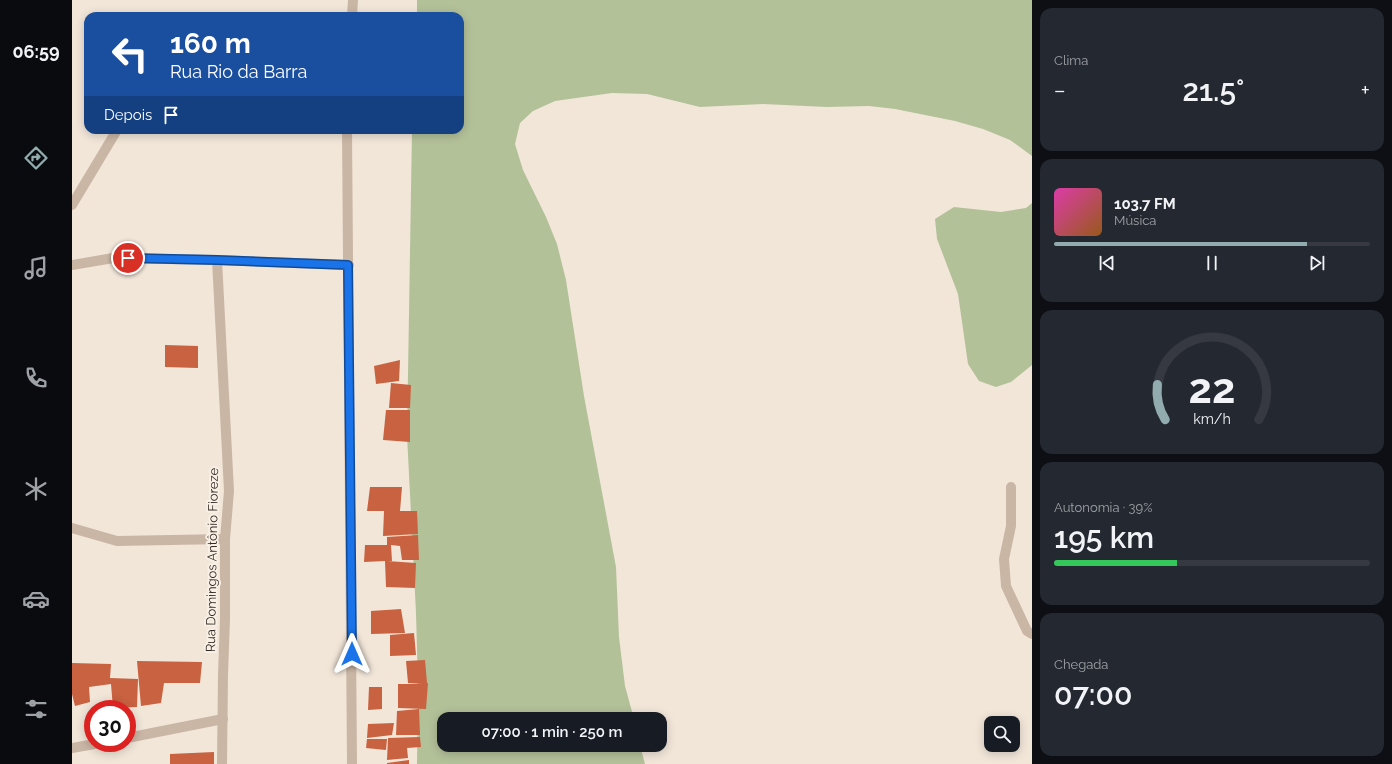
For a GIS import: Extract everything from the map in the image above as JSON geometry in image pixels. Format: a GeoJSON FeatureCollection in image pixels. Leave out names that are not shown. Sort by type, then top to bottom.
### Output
{"type":"FeatureCollection","features":[{"type":"Feature","properties":{"kind":"street"},"geometry":{"type":"LineString","coordinates":[[352,12],[353,0]]}},
{"type":"Feature","properties":{"kind":"street"},"geometry":{"type":"LineString","coordinates":[[72,205],[115,134]]}},
{"type":"Feature","properties":{"kind":"street"},"geometry":{"type":"LineString","coordinates":[[347,134],[352,764]]}},
{"type":"Feature","properties":{"kind":"street"},"geometry":{"type":"LineString","coordinates":[[72,264],[113,258],[348,265]]}},
{"type":"Feature","properties":{"kind":"street","name":"Rua Domingos Antônio Fioreze"},"geometry":{"type":"LineString","coordinates":[[217,260],[229,491],[225,539],[222,764]]}},
{"type":"Feature","properties":{"kind":"street"},"geometry":{"type":"LineString","coordinates":[[1011,488],[1011,526],[1004,559],[1006,586],[1028,631],[1032,634]]}},
{"type":"Feature","properties":{"kind":"street"},"geometry":{"type":"LineString","coordinates":[[72,528],[117,542],[225,539]]}},
{"type":"Feature","properties":{"kind":"street"},"geometry":{"type":"LineString","coordinates":[[136,736],[223,719]]}},
{"type":"Feature","properties":{"kind":"street"},"geometry":{"type":"LineString","coordinates":[[72,748],[84,746]]}},
{"type":"Feature","properties":{"kind":"green space"},"geometry":{"type":"Polygon","coordinates":[[[417,0],[1032,0],[1032,156],[1010,140],[983,129],[955,121],[895,109],[869,106],[827,107],[763,104],[700,107],[647,94],[612,93],[555,101],[533,111],[520,123],[515,144],[523,170],[546,217],[557,244],[566,280],[584,396],[616,567],[619,637],[625,686],[632,712],[437,712],[437,752],[642,752],[645,764],[417,764],[418,687],[416,613],[407,435],[412,134],[464,134],[464,12],[417,12],[417,0]]]}},
{"type":"Feature","properties":{"kind":"green space"},"geometry":{"type":"Polygon","coordinates":[[[1032,203],[1032,365],[1011,382],[996,387],[979,381],[968,364],[958,294],[937,239],[935,219],[954,207],[1001,212],[1026,208],[1032,203]]]}},
{"type":"Feature","properties":{"kind":"building"},"geometry":{"type":"Polygon","coordinates":[[[165,345],[198,346],[198,368],[165,367],[165,345]]]}},
{"type":"Feature","properties":{"kind":"building"},"geometry":{"type":"Polygon","coordinates":[[[400,360],[399,381],[376,384],[374,366],[400,360]]]}},
{"type":"Feature","properties":{"kind":"building"},"geometry":{"type":"Polygon","coordinates":[[[391,383],[411,385],[410,408],[389,408],[391,383]]]}},
{"type":"Feature","properties":{"kind":"building"},"geometry":{"type":"Polygon","coordinates":[[[386,410],[410,410],[410,442],[383,440],[386,410]]]}},
{"type":"Feature","properties":{"kind":"building"},"geometry":{"type":"Polygon","coordinates":[[[370,487],[402,487],[400,511],[417,511],[418,534],[383,536],[384,511],[367,511],[370,487]]]}},
{"type":"Feature","properties":{"kind":"building"},"geometry":{"type":"Polygon","coordinates":[[[418,535],[419,560],[402,560],[400,546],[391,545],[392,561],[387,561],[416,563],[415,588],[386,587],[385,561],[364,562],[365,545],[387,545],[387,537],[418,535]]]}},
{"type":"Feature","properties":{"kind":"building"},"geometry":{"type":"Polygon","coordinates":[[[401,609],[405,633],[371,634],[371,611],[401,609]]]}},
{"type":"Feature","properties":{"kind":"building"},"geometry":{"type":"Polygon","coordinates":[[[414,633],[416,655],[390,656],[390,635],[414,633]]]}},
{"type":"Feature","properties":{"kind":"building"},"geometry":{"type":"Polygon","coordinates":[[[425,660],[428,683],[426,709],[398,708],[398,684],[423,684],[408,683],[406,661],[425,660]]]}},
{"type":"Feature","properties":{"kind":"building"},"geometry":{"type":"Polygon","coordinates":[[[137,661],[202,662],[200,683],[164,683],[161,703],[141,706],[137,661]]]}},
{"type":"Feature","properties":{"kind":"building"},"geometry":{"type":"Polygon","coordinates":[[[72,663],[111,664],[110,678],[138,679],[137,707],[136,700],[112,700],[111,684],[89,687],[90,700],[84,700],[84,704],[75,706],[72,694],[72,663]]]}},
{"type":"Feature","properties":{"kind":"building"},"geometry":{"type":"Polygon","coordinates":[[[369,687],[382,687],[382,709],[368,710],[369,687]]]}},
{"type":"Feature","properties":{"kind":"building"},"geometry":{"type":"Polygon","coordinates":[[[419,709],[420,735],[396,735],[397,711],[419,709]]]}},
{"type":"Feature","properties":{"kind":"building"},"geometry":{"type":"Polygon","coordinates":[[[394,723],[392,735],[367,738],[368,724],[394,723]]]}},
{"type":"Feature","properties":{"kind":"building"},"geometry":{"type":"Polygon","coordinates":[[[420,737],[421,747],[407,748],[408,758],[387,760],[388,738],[420,737]]]}},
{"type":"Feature","properties":{"kind":"building"},"geometry":{"type":"Polygon","coordinates":[[[367,739],[387,739],[386,750],[366,748],[367,739]]]}},
{"type":"Feature","properties":{"kind":"building"},"geometry":{"type":"Polygon","coordinates":[[[214,752],[214,764],[170,764],[170,754],[214,752]]]}},
{"type":"Feature","properties":{"kind":"building"},"geometry":{"type":"Polygon","coordinates":[[[409,760],[409,764],[387,764],[387,763],[409,760]]]}},
{"type":"Feature","properties":{"kind":"route"},"geometry":{"type":"LineString","coordinates":[[128,258],[348,265],[352,654]]}}]}
